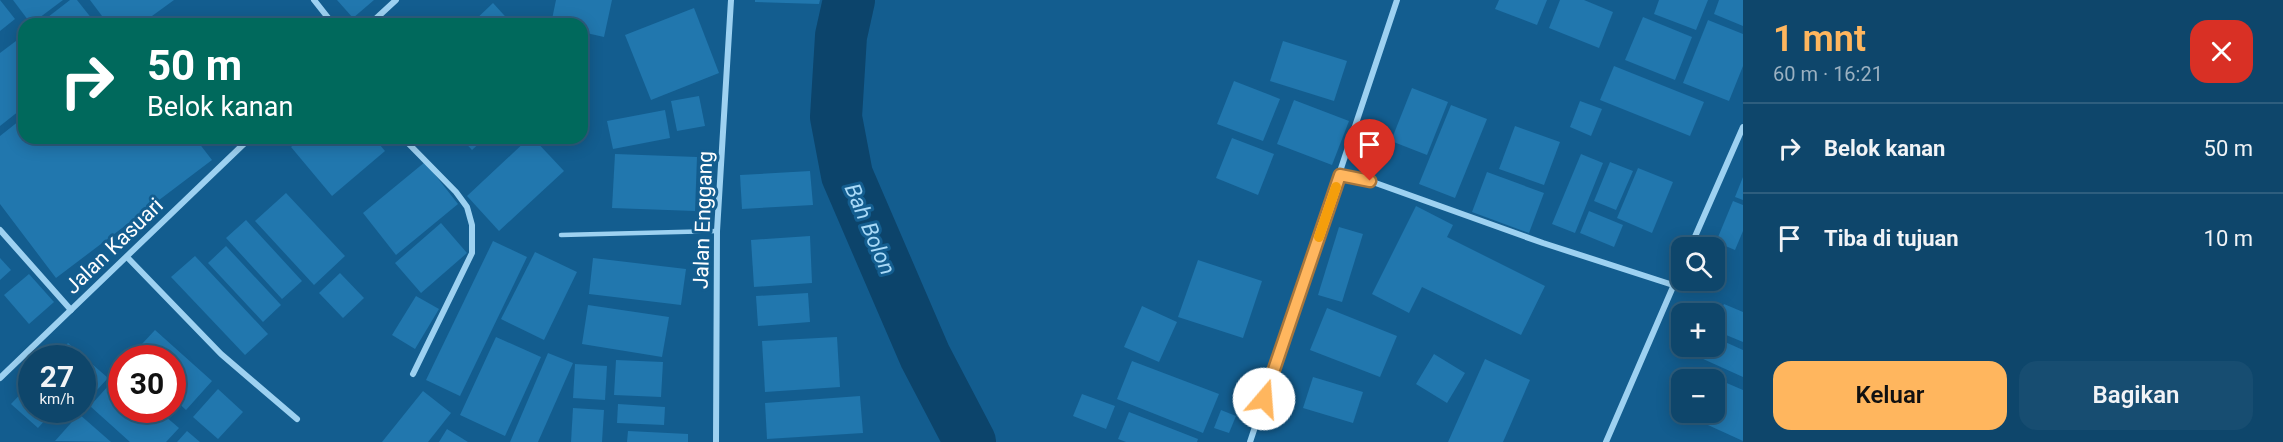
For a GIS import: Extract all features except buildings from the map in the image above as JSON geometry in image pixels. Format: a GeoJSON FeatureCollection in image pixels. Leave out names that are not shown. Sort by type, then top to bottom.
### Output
{"type":"FeatureCollection","features":[{"type":"Feature","properties":{"kind":"street"},"geometry":{"type":"LineString","coordinates":[[314,0],[328,18]]}},
{"type":"Feature","properties":{"kind":"street"},"geometry":{"type":"LineString","coordinates":[[376,18],[396,0]]}},
{"type":"Feature","properties":{"kind":"street","name":"Jalan Enggang"},"geometry":{"type":"LineString","coordinates":[[716,442],[717,231],[731,0]]}},
{"type":"Feature","properties":{"kind":"street"},"geometry":{"type":"LineString","coordinates":[[1250,442],[1397,0]]}},
{"type":"Feature","properties":{"kind":"street"},"geometry":{"type":"LineString","coordinates":[[1695,237],[1743,127]]}},
{"type":"Feature","properties":{"kind":"street","name":"Jalan Kasuari"},"geometry":{"type":"LineString","coordinates":[[0,378],[244,144]]}},
{"type":"Feature","properties":{"kind":"street"},"geometry":{"type":"LineString","coordinates":[[409,144],[456,192],[467,207],[472,225],[472,253],[413,374]]}},
{"type":"Feature","properties":{"kind":"street"},"geometry":{"type":"LineString","coordinates":[[1340,175],[1370,181],[1543,243],[1671,284]]}},
{"type":"Feature","properties":{"kind":"street"},"geometry":{"type":"LineString","coordinates":[[0,230],[71,310]]}},
{"type":"Feature","properties":{"kind":"street"},"geometry":{"type":"LineString","coordinates":[[127,257],[221,354],[297,419]]}},
{"type":"Feature","properties":{"kind":"street"},"geometry":{"type":"LineString","coordinates":[[1606,442],[1671,290]]}},
{"type":"Feature","properties":{"kind":"lane"},"geometry":{"type":"LineString","coordinates":[[561,235],[717,231]]}},
{"type":"Feature","properties":{"kind":"waterway","name":"Bah Bolon"},"geometry":{"type":"LineString","coordinates":[[849,0],[841,36],[836,117],[847,175],[925,356],[970,442]]}},
{"type":"Feature","properties":{"kind":"slow traffic"},"geometry":{"type":"LineString","coordinates":[[1319,237],[1336,187]]}},
{"type":"Feature","properties":{"kind":"route"},"geometry":{"type":"LineString","coordinates":[[1264,399],[1340,175],[1370,181]]}}]}
